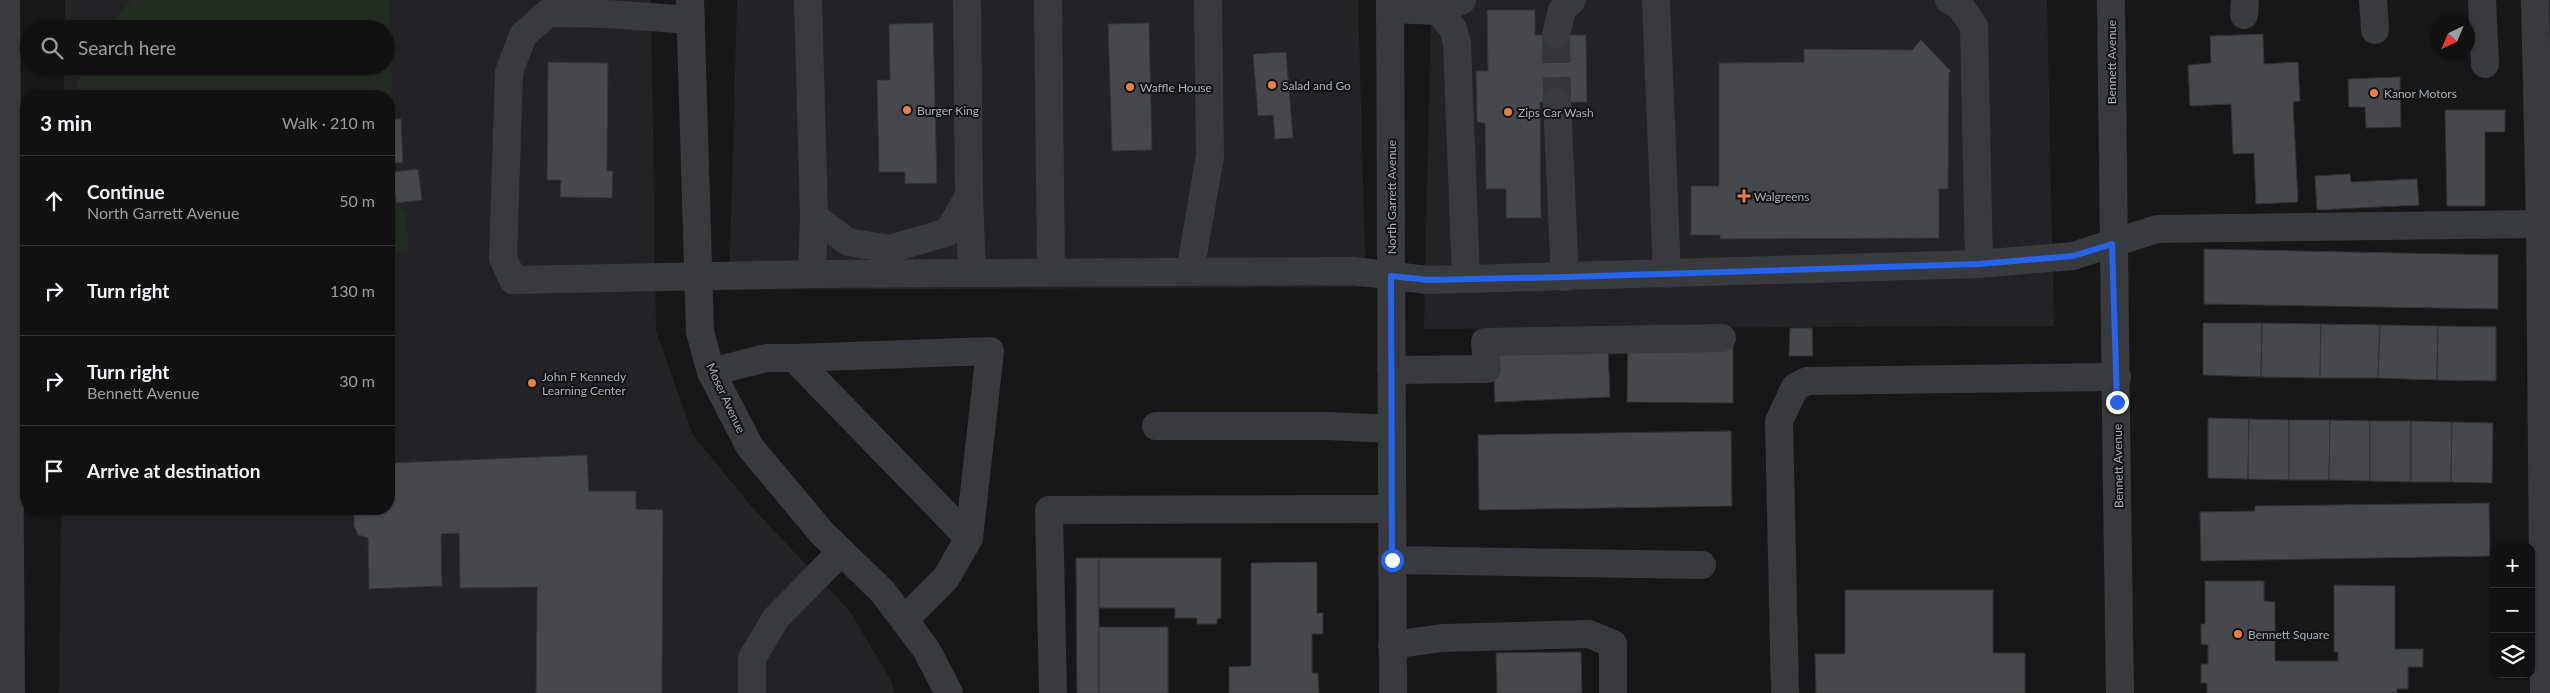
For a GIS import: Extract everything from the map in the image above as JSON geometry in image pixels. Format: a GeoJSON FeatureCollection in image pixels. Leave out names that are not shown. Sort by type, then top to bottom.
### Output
{"type":"FeatureCollection","features":[{"type":"Feature","properties":{"kind":"street"},"geometry":{"type":"LineString","coordinates":[[6,0],[3,166],[7,676]]}},
{"type":"Feature","properties":{"kind":"street"},"geometry":{"type":"LineString","coordinates":[[808,0],[814,217],[812,274]]}},
{"type":"Feature","properties":{"kind":"street"},"geometry":{"type":"LineString","coordinates":[[967,0],[969,196],[972,273]]}},
{"type":"Feature","properties":{"kind":"street"},"geometry":{"type":"LineString","coordinates":[[1048,0],[1051,272]]}},
{"type":"Feature","properties":{"kind":"street"},"geometry":{"type":"LineString","coordinates":[[1190,272],[1210,156],[1208,0]]}},
{"type":"Feature","properties":{"kind":"street"},"geometry":{"type":"LineString","coordinates":[[1556,35],[1562,10],[1572,0]]}},
{"type":"Feature","properties":{"kind":"street"},"geometry":{"type":"LineString","coordinates":[[1656,0],[1667,274]]}},
{"type":"Feature","properties":{"kind":"street"},"geometry":{"type":"LineString","coordinates":[[1949,0],[1960,6],[1970,17],[1974,26],[1979,264]]}},
{"type":"Feature","properties":{"kind":"street","name":"Bennett Avenue"},"geometry":{"type":"LineString","coordinates":[[2111,0],[2112,244],[2117,377],[2120,693]]}},
{"type":"Feature","properties":{"kind":"street"},"geometry":{"type":"LineString","coordinates":[[2373,0],[2374,30]]}},
{"type":"Feature","properties":{"kind":"street"},"geometry":{"type":"LineString","coordinates":[[2482,0],[2485,64]]}},
{"type":"Feature","properties":{"kind":"street"},"geometry":{"type":"LineString","coordinates":[[2535,0],[2543,85],[2545,224],[2544,693]]}},
{"type":"Feature","properties":{"kind":"street"},"geometry":{"type":"LineString","coordinates":[[1390,5],[1450,5],[1457,43],[1466,279]]}},
{"type":"Feature","properties":{"kind":"street","name":"North Garrett Avenue"},"geometry":{"type":"LineString","coordinates":[[1390,5],[1390,429],[1393,693]]}},
{"type":"Feature","properties":{"kind":"street"},"geometry":{"type":"LineString","coordinates":[[690,10],[608,14],[548,13],[523,35],[508,72],[503,258],[513,280],[812,274],[1353,270],[1391,276],[1466,279],[1565,277],[1979,264],[2073,256],[2157,229],[2545,224]]}},
{"type":"Feature","properties":{"kind":"street","name":"Moser Avenue"},"geometry":{"type":"LineString","coordinates":[[690,10],[700,332],[711,372],[750,447],[822,533],[882,591],[926,648],[949,693]]}},
{"type":"Feature","properties":{"kind":"street"},"geometry":{"type":"LineString","coordinates":[[1557,102],[1565,277]]}},
{"type":"Feature","properties":{"kind":"street"},"geometry":{"type":"LineString","coordinates":[[814,217],[848,242],[890,249],[948,232],[969,196]]}},
{"type":"Feature","properties":{"kind":"street"},"geometry":{"type":"LineString","coordinates":[[1391,370],[1487,369],[1486,342],[1722,338]]}},
{"type":"Feature","properties":{"kind":"street"},"geometry":{"type":"LineString","coordinates":[[711,372],[766,358],[990,351],[969,538],[946,578],[904,620]]}},
{"type":"Feature","properties":{"kind":"street"},"geometry":{"type":"LineString","coordinates":[[794,358],[969,538]]}},
{"type":"Feature","properties":{"kind":"street"},"geometry":{"type":"LineString","coordinates":[[1785,693],[1779,421],[1795,387],[1807,381],[2117,377]]}},
{"type":"Feature","properties":{"kind":"street"},"geometry":{"type":"LineString","coordinates":[[1156,426],[1328,426],[1390,429]]}},
{"type":"Feature","properties":{"kind":"street"},"geometry":{"type":"LineString","coordinates":[[1053,693],[1049,510],[1392,509]]}},
{"type":"Feature","properties":{"kind":"street"},"geometry":{"type":"LineString","coordinates":[[752,693],[752,658],[776,618],[842,552]]}},
{"type":"Feature","properties":{"kind":"street"},"geometry":{"type":"LineString","coordinates":[[1392,560],[1702,566]]}},
{"type":"Feature","properties":{"kind":"street"},"geometry":{"type":"LineString","coordinates":[[1392,645],[1442,638],[1589,634],[1613,644],[1613,693]]}},
{"type":"Feature","properties":{"kind":"shaded area","name":"John F Kennedy Learning Center"},"geometry":{"type":"Polygon","coordinates":[[[65,0],[651,0],[656,331],[693,435],[751,506],[849,610],[892,682],[894,693],[59,693],[61,515],[395,515],[395,90],[64,90],[64,75],[395,75],[395,20],[65,20],[65,0]]]}},
{"type":"Feature","properties":{"kind":"shaded area"},"geometry":{"type":"Polygon","coordinates":[[[131,0],[389,0],[389,20],[114,20],[131,0]]]}},
{"type":"Feature","properties":{"kind":"shaded area"},"geometry":{"type":"Polygon","coordinates":[[[737,0],[1358,0],[1366,287],[729,290],[737,0]]]}},
{"type":"Feature","properties":{"kind":"shaded area"},"geometry":{"type":"Polygon","coordinates":[[[1431,0],[2047,0],[2054,326],[1424,329],[1431,0]]]}},
{"type":"Feature","properties":{"kind":"shaded area"},"geometry":{"type":"Polygon","coordinates":[[[80,75],[391,75],[391,90],[74,90],[80,75]]]}},
{"type":"Feature","properties":{"kind":"shaded area"},"geometry":{"type":"Polygon","coordinates":[[[395,203],[406,214],[407,252],[395,253],[395,203]]]}},
{"type":"Feature","properties":{"kind":"building","name":"Zips Car Wash"},"geometry":{"type":"Polygon","coordinates":[[[1487,10],[1535,10],[1535,35],[1586,35],[1587,102],[1540,102],[1541,218],[1506,218],[1506,189],[1486,189],[1485,123],[1477,122],[1476,71],[1488,71],[1487,10]]]}},
{"type":"Feature","properties":{"kind":"building"},"geometry":{"type":"Polygon","coordinates":[[[933,23],[937,183],[905,184],[905,172],[879,172],[877,80],[890,80],[889,24],[933,23]]]}},
{"type":"Feature","properties":{"kind":"building","name":"Waffle House"},"geometry":{"type":"Polygon","coordinates":[[[1149,23],[1152,150],[1112,151],[1108,24],[1149,23]]]}},
{"type":"Feature","properties":{"kind":"building"},"geometry":{"type":"Polygon","coordinates":[[[2263,34],[2264,64],[2298,62],[2300,101],[2293,102],[2298,202],[2256,204],[2254,153],[2233,154],[2231,104],[2190,106],[2188,65],[2211,63],[2210,36],[2263,34]]]}},
{"type":"Feature","properties":{"kind":"building","name":"Walgreens"},"geometry":{"type":"Polygon","coordinates":[[[1921,40],[1951,71],[1949,73],[1948,189],[1939,189],[1939,238],[1720,239],[1720,235],[1691,235],[1691,186],[1719,186],[1719,63],[1804,62],[1804,49],[1912,50],[1921,40]]]}},
{"type":"Feature","properties":{"kind":"building","name":"Salad and Go"},"geometry":{"type":"Polygon","coordinates":[[[1286,52],[1293,138],[1275,139],[1273,115],[1258,116],[1253,54],[1286,52]]]}},
{"type":"Feature","properties":{"kind":"building"},"geometry":{"type":"Polygon","coordinates":[[[548,62],[608,63],[607,171],[613,171],[612,198],[560,197],[561,180],[547,180],[548,62]]]}},
{"type":"Feature","properties":{"kind":"building","name":"Kanor Motors"},"geometry":{"type":"Polygon","coordinates":[[[2400,77],[2401,127],[2366,128],[2365,107],[2349,107],[2348,79],[2400,77]]]}},
{"type":"Feature","properties":{"kind":"building"},"geometry":{"type":"Polygon","coordinates":[[[2445,110],[2505,110],[2505,132],[2485,132],[2485,206],[2447,206],[2445,110]]]}},
{"type":"Feature","properties":{"kind":"building"},"geometry":{"type":"Polygon","coordinates":[[[395,119],[401,119],[403,163],[395,163],[395,119]]]}},
{"type":"Feature","properties":{"kind":"building"},"geometry":{"type":"Polygon","coordinates":[[[418,169],[422,200],[396,203],[395,172],[418,169]]]}},
{"type":"Feature","properties":{"kind":"building"},"geometry":{"type":"Polygon","coordinates":[[[2350,174],[2351,182],[2417,179],[2419,205],[2317,210],[2315,176],[2350,174]]]}},
{"type":"Feature","properties":{"kind":"building"},"geometry":{"type":"Polygon","coordinates":[[[2204,249],[2498,255],[2498,309],[2204,304],[2204,249]]]}},
{"type":"Feature","properties":{"kind":"building"},"geometry":{"type":"Polygon","coordinates":[[[2203,323],[2262,323],[2261,377],[2203,375],[2203,323]]]}},
{"type":"Feature","properties":{"kind":"building"},"geometry":{"type":"Polygon","coordinates":[[[2262,323],[2321,324],[2320,378],[2261,377],[2262,323]]]}},
{"type":"Feature","properties":{"kind":"building"},"geometry":{"type":"Polygon","coordinates":[[[2321,324],[2380,325],[2378,378],[2320,378],[2321,324]]]}},
{"type":"Feature","properties":{"kind":"building"},"geometry":{"type":"Polygon","coordinates":[[[2380,325],[2438,326],[2437,380],[2378,378],[2380,325]]]}},
{"type":"Feature","properties":{"kind":"building"},"geometry":{"type":"Polygon","coordinates":[[[2438,326],[2496,327],[2496,381],[2437,380],[2438,326]]]}},
{"type":"Feature","properties":{"kind":"building"},"geometry":{"type":"Polygon","coordinates":[[[1790,328],[1812,328],[1813,356],[1789,356],[1790,328]]]}},
{"type":"Feature","properties":{"kind":"building"},"geometry":{"type":"Polygon","coordinates":[[[1628,340],[1733,341],[1733,403],[1627,402],[1628,340]]]}},
{"type":"Feature","properties":{"kind":"building"},"geometry":{"type":"Polygon","coordinates":[[[1608,349],[1610,397],[1495,402],[1493,354],[1608,349]]]}},
{"type":"Feature","properties":{"kind":"building"},"geometry":{"type":"Polygon","coordinates":[[[2208,418],[2249,419],[2248,479],[2208,478],[2208,418]]]}},
{"type":"Feature","properties":{"kind":"building"},"geometry":{"type":"Polygon","coordinates":[[[2249,419],[2289,420],[2289,480],[2248,479],[2249,419]]]}},
{"type":"Feature","properties":{"kind":"building"},"geometry":{"type":"Polygon","coordinates":[[[2289,420],[2330,420],[2329,480],[2289,480],[2289,420]]]}},
{"type":"Feature","properties":{"kind":"building"},"geometry":{"type":"Polygon","coordinates":[[[2330,420],[2370,421],[2370,481],[2329,480],[2330,420]]]}},
{"type":"Feature","properties":{"kind":"building"},"geometry":{"type":"Polygon","coordinates":[[[2370,421],[2411,421],[2411,482],[2370,481],[2370,421]]]}},
{"type":"Feature","properties":{"kind":"building"},"geometry":{"type":"Polygon","coordinates":[[[2411,421],[2452,422],[2451,482],[2411,482],[2411,421]]]}},
{"type":"Feature","properties":{"kind":"building"},"geometry":{"type":"Polygon","coordinates":[[[2452,422],[2493,423],[2492,483],[2451,482],[2452,422]]]}},
{"type":"Feature","properties":{"kind":"building"},"geometry":{"type":"Polygon","coordinates":[[[1731,431],[1732,506],[1479,510],[1478,435],[1731,431]]]}},
{"type":"Feature","properties":{"kind":"building"},"geometry":{"type":"Polygon","coordinates":[[[587,455],[589,491],[636,491],[636,509],[663,510],[662,693],[536,693],[537,587],[460,588],[459,533],[441,534],[442,586],[369,589],[368,538],[358,535],[354,526],[354,515],[395,515],[395,463],[587,455]]]}},
{"type":"Feature","properties":{"kind":"building"},"geometry":{"type":"Polygon","coordinates":[[[2489,503],[2490,556],[2201,561],[2200,512],[2255,511],[2255,506],[2489,503]]]}},
{"type":"Feature","properties":{"kind":"building"},"geometry":{"type":"Polygon","coordinates":[[[1076,558],[1099,558],[1099,693],[1077,693],[1076,558]]]}},
{"type":"Feature","properties":{"kind":"building"},"geometry":{"type":"Polygon","coordinates":[[[1099,558],[1221,558],[1221,618],[1217,619],[1217,624],[1197,624],[1197,618],[1175,618],[1175,608],[1099,608],[1099,558]]]}},
{"type":"Feature","properties":{"kind":"building"},"geometry":{"type":"Polygon","coordinates":[[[1317,562],[1317,613],[1323,613],[1323,634],[1312,634],[1312,673],[1318,673],[1319,693],[1229,693],[1229,667],[1251,666],[1251,563],[1317,562]]]}},
{"type":"Feature","properties":{"kind":"building","name":"Bennett Square"},"geometry":{"type":"Polygon","coordinates":[[[2205,581],[2264,581],[2264,601],[2275,602],[2275,661],[2338,661],[2338,652],[2334,652],[2334,585],[2395,586],[2395,649],[2423,649],[2423,667],[2408,667],[2408,689],[2397,689],[2397,693],[2207,693],[2207,683],[2201,683],[2201,664],[2208,664],[2208,645],[2201,644],[2201,624],[2205,624],[2205,581]]]}},
{"type":"Feature","properties":{"kind":"building"},"geometry":{"type":"Polygon","coordinates":[[[1845,590],[1993,590],[1993,653],[2025,653],[2025,693],[1816,693],[1815,654],[1845,654],[1845,590]]]}},
{"type":"Feature","properties":{"kind":"building"},"geometry":{"type":"Polygon","coordinates":[[[1099,627],[1168,627],[1168,693],[1099,693],[1099,627]]]}},
{"type":"Feature","properties":{"kind":"building"},"geometry":{"type":"Polygon","coordinates":[[[1581,652],[1582,693],[1497,693],[1496,653],[1581,652]]]}},
{"type":"Feature","properties":{"kind":"tunnel"},"geometry":{"type":"LineString","coordinates":[[1556,35],[1557,102]]}},
{"type":"Feature","properties":{"kind":"place","name":"Salad and Go"},"geometry":{"type":"Point","coordinates":[1272,85]}},
{"type":"Feature","properties":{"kind":"place","name":"Waffle House"},"geometry":{"type":"Point","coordinates":[1130,87]}},
{"type":"Feature","properties":{"kind":"place","name":"Kanor Motors"},"geometry":{"type":"Point","coordinates":[2374,93]}},
{"type":"Feature","properties":{"kind":"place","name":"Burger King"},"geometry":{"type":"Point","coordinates":[907,110]}},
{"type":"Feature","properties":{"kind":"place","name":"Zips Car Wash"},"geometry":{"type":"Point","coordinates":[1508,112]}},
{"type":"Feature","properties":{"kind":"place","name":"Walgreens"},"geometry":{"type":"Point","coordinates":[1744,196]}},
{"type":"Feature","properties":{"kind":"place","name":"John F Kennedy Learning Center"},"geometry":{"type":"Point","coordinates":[532,383]}},
{"type":"Feature","properties":{"kind":"place","name":"Bennett Square"},"geometry":{"type":"Point","coordinates":[2238,634]}},
{"type":"Feature","properties":{"kind":"route"},"geometry":{"type":"LineString","coordinates":[[1392,560],[1390,429],[1391,276],[1428,280],[1979,264],[2073,256],[2112,244],[2117,402]]}}]}
